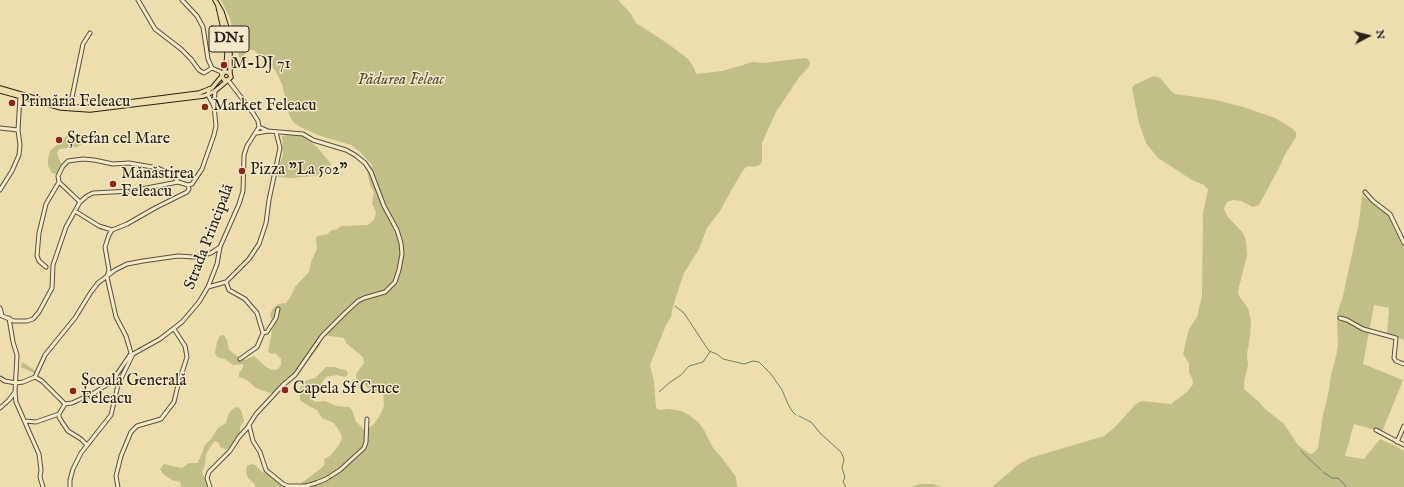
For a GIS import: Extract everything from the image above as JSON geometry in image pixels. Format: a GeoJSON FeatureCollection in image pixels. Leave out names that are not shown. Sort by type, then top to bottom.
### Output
{"type":"FeatureCollection","features":[{"type":"Feature","properties":{"kind":"main road","name":"DN1"},"geometry":{"type":"LineString","coordinates":[[0,90],[54,106],[84,110],[119,107],[208,95],[216,91],[228,81],[230,77],[228,35],[224,17],[215,0]]}},
{"type":"Feature","properties":{"kind":"main road","name":"DN1"},"geometry":{"type":"LineString","coordinates":[[218,6],[226,49],[226,63],[222,74]]}},
{"type":"Feature","properties":{"kind":"main road","name":"DN1"},"geometry":{"type":"LineString","coordinates":[[222,74],[227,72],[230,74]]}},
{"type":"Feature","properties":{"kind":"main road"},"geometry":{"type":"LineString","coordinates":[[222,74],[224,80],[228,81]]}},
{"type":"Feature","properties":{"kind":"main road"},"geometry":{"type":"LineString","coordinates":[[209,90],[216,85],[222,74]]}},
{"type":"Feature","properties":{"kind":"main road","name":"DN1"},"geometry":{"type":"LineString","coordinates":[[0,90],[70,107],[97,107],[194,94],[209,90]]}},
{"type":"Feature","properties":{"kind":"street"},"geometry":{"type":"LineString","coordinates":[[138,0],[155,29],[162,36],[181,49],[199,70],[204,73],[212,68]]}},
{"type":"Feature","properties":{"kind":"street"},"geometry":{"type":"LineString","coordinates":[[182,0],[197,16],[203,27],[208,59],[212,68],[221,72],[222,74]]}},
{"type":"Feature","properties":{"kind":"street"},"geometry":{"type":"LineString","coordinates":[[70,107],[83,44],[90,33]]}},
{"type":"Feature","properties":{"kind":"street"},"geometry":{"type":"LineString","coordinates":[[210,487],[207,478],[209,472],[230,451],[256,414],[283,385],[295,375],[322,336],[358,301],[385,292],[395,282],[400,270],[402,254],[397,230],[384,206],[372,172],[365,163],[346,150],[313,140],[303,134],[268,131],[259,127],[258,121],[253,113],[228,81]]}},
{"type":"Feature","properties":{"kind":"street"},"geometry":{"type":"LineString","coordinates":[[209,90],[208,95],[214,106]]}},
{"type":"Feature","properties":{"kind":"street"},"geometry":{"type":"LineString","coordinates":[[0,308],[1,315],[14,321],[27,321],[33,319],[39,312],[52,288],[53,265],[66,227],[80,202],[87,196],[94,193],[131,190],[178,182],[188,185],[192,184],[196,180],[202,169],[214,135],[216,126],[214,106],[216,91]]}},
{"type":"Feature","properties":{"kind":"street"},"geometry":{"type":"LineString","coordinates":[[0,190],[19,155],[20,145],[18,130],[20,96]]}},
{"type":"Feature","properties":{"kind":"street","name":"Strada Principală"},"geometry":{"type":"LineString","coordinates":[[132,354],[160,339],[182,322],[199,302],[208,287],[217,264],[220,247],[239,204],[243,191],[244,155],[247,146],[257,133],[259,127]]}},
{"type":"Feature","properties":{"kind":"street"},"geometry":{"type":"LineString","coordinates":[[0,128],[18,130]]}},
{"type":"Feature","properties":{"kind":"street"},"geometry":{"type":"LineString","coordinates":[[257,133],[268,131]]}},
{"type":"Feature","properties":{"kind":"street"},"geometry":{"type":"LineString","coordinates":[[208,287],[226,282],[249,259],[259,244],[266,223],[269,200],[280,148],[276,132]]}},
{"type":"Feature","properties":{"kind":"street"},"geometry":{"type":"LineString","coordinates":[[80,202],[59,182],[58,176],[63,166],[71,160],[94,160],[113,164],[129,162],[158,168],[174,176],[178,182]]}},
{"type":"Feature","properties":{"kind":"street"},"geometry":{"type":"LineString","coordinates":[[46,267],[39,261],[37,256],[39,233],[46,204],[59,182]]}},
{"type":"Feature","properties":{"kind":"street"},"geometry":{"type":"LineString","coordinates":[[75,211],[99,226],[112,230],[127,224],[188,192],[188,185]]}},
{"type":"Feature","properties":{"kind":"street"},"geometry":{"type":"LineString","coordinates":[[1365,192],[1373,201],[1390,214],[1404,243]]}},
{"type":"Feature","properties":{"kind":"street"},"geometry":{"type":"LineString","coordinates":[[70,487],[73,469],[81,453],[112,415],[118,385],[132,354],[126,336],[116,317],[108,277],[105,247],[112,230]]}},
{"type":"Feature","properties":{"kind":"street"},"geometry":{"type":"LineString","coordinates":[[0,378],[5,381],[16,383],[23,382],[35,376],[45,355],[75,318],[98,283],[108,277],[115,270],[127,264],[178,256],[194,257],[204,255],[211,253],[220,247]]}},
{"type":"Feature","properties":{"kind":"street"},"geometry":{"type":"LineString","coordinates":[[226,282],[229,290],[245,298],[257,313],[263,333]]}},
{"type":"Feature","properties":{"kind":"street"},"geometry":{"type":"LineString","coordinates":[[240,359],[257,346],[263,333],[267,332],[276,318],[278,309]]}},
{"type":"Feature","properties":{"kind":"street"},"geometry":{"type":"LineString","coordinates":[[9,318],[13,342],[17,354],[15,368],[16,402],[26,421],[39,454],[41,470],[40,477],[43,487]]}},
{"type":"Feature","properties":{"kind":"street"},"geometry":{"type":"LineString","coordinates":[[1340,318],[1347,320],[1363,329],[1396,338],[1394,358],[1396,361],[1404,364]]}},
{"type":"Feature","properties":{"kind":"street"},"geometry":{"type":"LineString","coordinates":[[118,487],[116,476],[131,432],[137,426],[161,419],[174,402],[187,357],[185,346],[174,329]]}},
{"type":"Feature","properties":{"kind":"street"},"geometry":{"type":"LineString","coordinates":[[26,421],[36,422],[59,414],[65,404],[75,402],[94,393],[108,384],[115,377],[132,354]]}},
{"type":"Feature","properties":{"kind":"street"},"geometry":{"type":"LineString","coordinates":[[35,376],[65,404]]}},
{"type":"Feature","properties":{"kind":"street"},"geometry":{"type":"LineString","coordinates":[[0,408],[15,392]]}},
{"type":"Feature","properties":{"kind":"street"},"geometry":{"type":"LineString","coordinates":[[59,414],[59,418],[68,431],[81,439],[87,445]]}},
{"type":"Feature","properties":{"kind":"street"},"geometry":{"type":"LineString","coordinates":[[249,426],[253,441],[260,452],[266,470],[283,484],[288,486],[306,486],[326,479],[340,470],[364,448],[366,442],[367,419]]}},
{"type":"Feature","properties":{"kind":"street"},"geometry":{"type":"LineString","coordinates":[[1397,442],[1404,426]]}},
{"type":"Feature","properties":{"kind":"street"},"geometry":{"type":"LineString","coordinates":[[1376,430],[1404,445]]}},
{"type":"Feature","properties":{"kind":"green space","name":"Pădurea Feleac"},"geometry":{"type":"Polygon","coordinates":[[[221,0],[618,0],[631,14],[636,23],[667,43],[688,59],[696,74],[722,71],[753,62],[763,63],[804,58],[808,59],[810,63],[809,67],[800,76],[776,112],[762,143],[762,161],[760,165],[754,167],[748,166],[744,169],[720,211],[707,228],[699,249],[684,273],[671,317],[666,325],[650,365],[654,382],[656,408],[659,410],[669,409],[681,411],[699,423],[713,448],[736,477],[737,487],[296,487],[325,464],[324,459],[330,456],[339,445],[342,438],[334,423],[322,418],[317,410],[300,400],[299,392],[305,381],[315,378],[326,367],[346,370],[348,374],[345,377],[337,375],[326,377],[317,392],[311,395],[311,398],[315,402],[325,401],[336,406],[349,407],[352,410],[356,422],[364,431],[373,425],[379,417],[384,406],[383,393],[377,394],[371,392],[364,384],[357,380],[356,374],[364,363],[363,357],[346,343],[344,338],[323,335],[320,345],[303,367],[274,393],[256,388],[247,380],[239,377],[243,364],[233,365],[225,359],[217,357],[215,353],[217,342],[220,336],[224,335],[227,340],[229,350],[241,359],[245,360],[254,356],[266,367],[272,370],[278,369],[281,365],[281,359],[275,353],[269,353],[268,351],[273,323],[270,315],[272,310],[278,304],[286,303],[295,287],[309,272],[311,262],[317,249],[316,238],[318,236],[328,234],[331,230],[335,230],[342,226],[368,225],[374,220],[376,212],[372,204],[374,192],[370,185],[367,171],[371,170],[372,165],[351,145],[321,136],[300,127],[293,122],[289,114],[282,84],[275,70],[254,50],[247,50],[243,57],[239,57],[230,18],[221,0]]]}},
{"type":"Feature","properties":{"kind":"green space"},"geometry":{"type":"Polygon","coordinates":[[[1154,76],[1160,78],[1175,94],[1216,100],[1243,107],[1275,118],[1296,132],[1296,137],[1284,156],[1259,205],[1253,207],[1241,201],[1233,200],[1227,202],[1224,208],[1227,216],[1243,233],[1246,241],[1247,255],[1238,291],[1239,296],[1248,308],[1251,321],[1247,354],[1248,365],[1244,389],[1265,409],[1284,424],[1298,445],[1310,454],[1314,453],[1318,448],[1323,415],[1338,346],[1337,314],[1343,296],[1359,222],[1362,196],[1380,206],[1389,215],[1404,248],[1404,340],[1387,334],[1389,308],[1374,305],[1363,364],[1403,380],[1382,432],[1354,424],[1345,456],[1364,459],[1380,439],[1397,447],[1404,451],[1404,487],[992,487],[1019,464],[1030,458],[1104,436],[1115,427],[1136,404],[1141,401],[1171,404],[1188,391],[1193,384],[1189,373],[1189,363],[1183,354],[1189,329],[1197,317],[1202,296],[1203,213],[1208,190],[1204,185],[1192,180],[1158,158],[1146,143],[1139,123],[1132,88],[1134,85],[1154,76]]]}},
{"type":"Feature","properties":{"kind":"green space"},"geometry":{"type":"Polygon","coordinates":[[[80,133],[82,144],[77,147],[59,149],[57,153],[62,166],[58,173],[52,173],[48,166],[50,151],[66,136],[80,133]]]}},
{"type":"Feature","properties":{"kind":"green space"},"geometry":{"type":"Polygon","coordinates":[[[297,134],[316,146],[331,164],[330,168],[315,176],[290,178],[278,177],[278,169],[283,155],[282,136],[297,134]]]}},
{"type":"Feature","properties":{"kind":"green space"},"geometry":{"type":"Polygon","coordinates":[[[22,362],[36,371],[34,373],[21,367],[22,362]]]}},
{"type":"Feature","properties":{"kind":"green space"},"geometry":{"type":"Polygon","coordinates":[[[238,407],[241,410],[244,421],[240,427],[240,437],[235,446],[227,449],[221,448],[218,442],[215,441],[206,454],[205,465],[202,472],[208,487],[181,487],[180,482],[172,480],[163,474],[160,469],[164,464],[182,468],[189,463],[198,463],[205,445],[218,428],[226,423],[229,413],[234,408],[238,407]]]}},
{"type":"Feature","properties":{"kind":"green space"},"geometry":{"type":"Polygon","coordinates":[[[251,464],[255,465],[262,472],[270,475],[281,484],[294,487],[256,487],[248,478],[246,472],[247,466],[251,464]]]}},
{"type":"Feature","properties":{"kind":"green space"},"geometry":{"type":"Polygon","coordinates":[[[920,484],[933,484],[942,487],[911,487],[920,484]]]}},
{"type":"Feature","properties":{"kind":"waterway"},"geometry":{"type":"LineString","coordinates":[[675,306],[684,313],[709,351],[717,354],[723,359],[744,364],[753,361],[759,362],[771,374],[782,390],[792,411],[796,415]]}},
{"type":"Feature","properties":{"kind":"waterway"},"geometry":{"type":"LineString","coordinates":[[659,392],[681,375],[689,366],[703,362],[710,352]]}},
{"type":"Feature","properties":{"kind":"waterway"},"geometry":{"type":"LineString","coordinates":[[799,416],[811,422],[820,433],[841,452],[844,459],[842,468],[845,477],[843,482],[846,487]]}},
{"type":"Feature","properties":{"kind":"waterway"},"geometry":{"type":"LineString","coordinates":[[1301,451],[1321,470]]}},
{"type":"Feature","properties":{"kind":"waterway"},"geometry":{"type":"LineString","coordinates":[[1323,472],[1332,478],[1338,478],[1347,487]]}},
{"type":"Feature","properties":{"kind":"place","name":"M-DJ 71"},"geometry":{"type":"Point","coordinates":[224,65]}},
{"type":"Feature","properties":{"kind":"place","name":"Primăria Feleacu"},"geometry":{"type":"Point","coordinates":[12,103]}},
{"type":"Feature","properties":{"kind":"place","name":"Market Feleacu"},"geometry":{"type":"Point","coordinates":[205,107]}},
{"type":"Feature","properties":{"kind":"place","name":"Ștefan cel Mare"},"geometry":{"type":"Point","coordinates":[59,140]}},
{"type":"Feature","properties":{"kind":"place","name":"Pizza \"La 502\""},"geometry":{"type":"Point","coordinates":[242,171]}},
{"type":"Feature","properties":{"kind":"place","name":"Mănăstirea Feleacu"},"geometry":{"type":"Point","coordinates":[113,184]}},
{"type":"Feature","properties":{"kind":"place","name":"Capela Sf Cruce"},"geometry":{"type":"Point","coordinates":[285,390]}},
{"type":"Feature","properties":{"kind":"place","name":"Școala Generală Feleacu"},"geometry":{"type":"Point","coordinates":[73,391]}}]}
